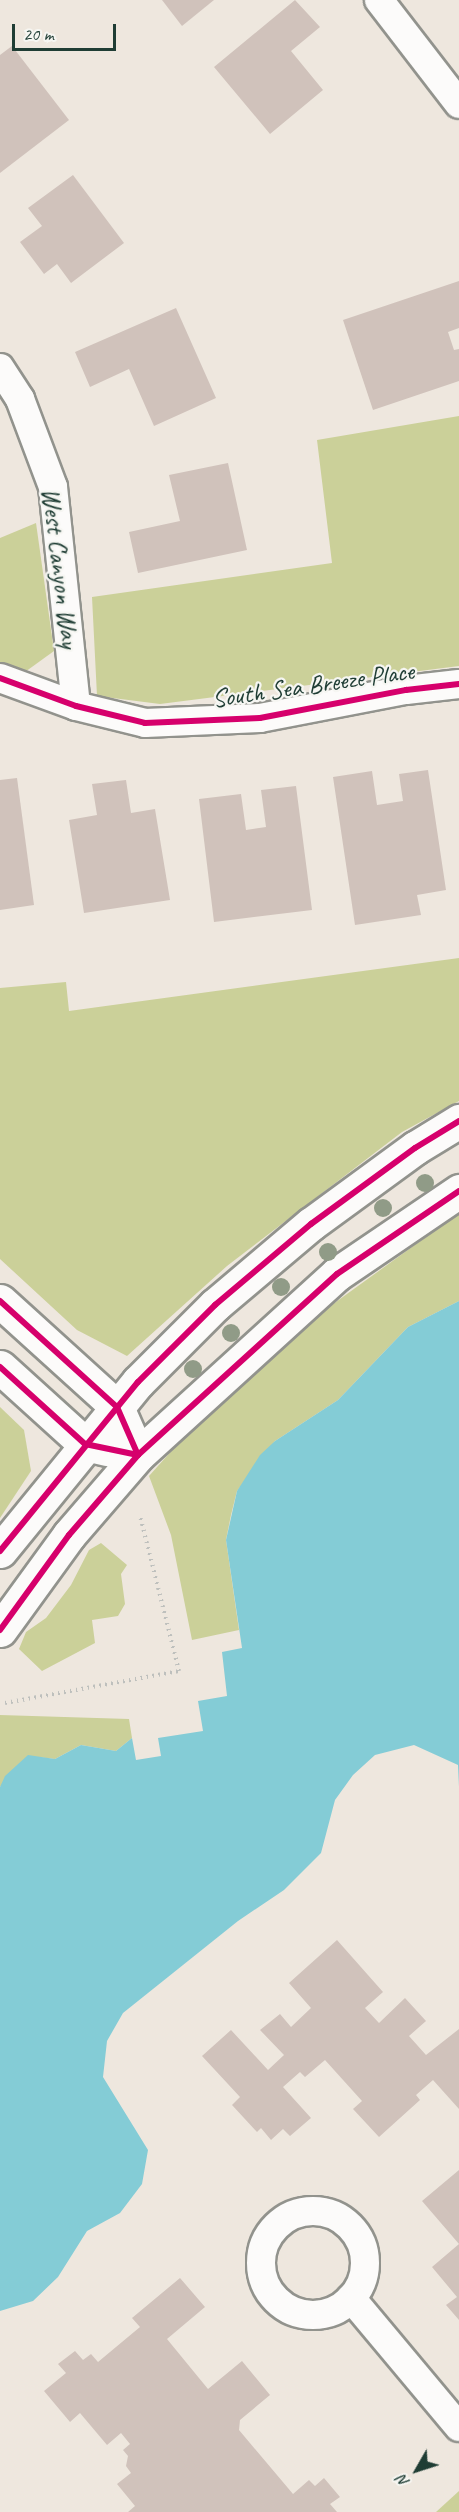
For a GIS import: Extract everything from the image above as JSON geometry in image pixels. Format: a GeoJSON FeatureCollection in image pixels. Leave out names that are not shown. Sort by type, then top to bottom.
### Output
{"type":"FeatureCollection","features":[{"type":"Feature","properties":{"kind":"street"},"geometry":{"type":"LineString","coordinates":[[379,0],[459,104]]}},
{"type":"Feature","properties":{"kind":"street","name":"West Canyon Way"},"geometry":{"type":"LineString","coordinates":[[0,368],[20,399],[53,487],[76,706]]}},
{"type":"Feature","properties":{"kind":"street","name":"South Sea Breeze Place"},"geometry":{"type":"LineString","coordinates":[[0,678],[76,706],[145,723],[260,718],[459,684]]}},
{"type":"Feature","properties":{"kind":"street"},"geometry":{"type":"LineString","coordinates":[[0,1551],[117,1407],[215,1305],[311,1224],[415,1148],[459,1121]]}},
{"type":"Feature","properties":{"kind":"street"},"geometry":{"type":"LineString","coordinates":[[0,1630],[69,1535],[138,1455],[337,1274],[459,1191]]}},
{"type":"Feature","properties":{"kind":"street"},"geometry":{"type":"LineString","coordinates":[[0,1301],[117,1407],[138,1455]]}},
{"type":"Feature","properties":{"kind":"street"},"geometry":{"type":"LineString","coordinates":[[0,1367],[85,1444],[138,1455]]}},
{"type":"Feature","properties":{"kind":"street"},"geometry":{"type":"LineString","coordinates":[[351,2298],[459,2427]]}},
{"type":"Feature","properties":{"kind":"path"},"geometry":{"type":"LineString","coordinates":[[5,1703],[179,1671],[140,1516]]}},
{"type":"Feature","properties":{"kind":"green space"},"geometry":{"type":"Polygon","coordinates":[[[459,416],[459,666],[160,704],[97,696],[92,597],[332,563],[317,440],[459,416]]]}},
{"type":"Feature","properties":{"kind":"green space"},"geometry":{"type":"Polygon","coordinates":[[[36,523],[54,651],[25,672],[0,664],[0,538],[36,523]]]}},
{"type":"Feature","properties":{"kind":"green space"},"geometry":{"type":"Polygon","coordinates":[[[459,958],[459,1101],[402,1132],[227,1266],[127,1356],[77,1330],[0,1259],[0,988],[66,982],[69,1011],[459,958]]]}},
{"type":"Feature","properties":{"kind":"green space"},"geometry":{"type":"Polygon","coordinates":[[[459,1213],[459,1301],[408,1327],[338,1400],[275,1441],[237,1491],[226,1540],[239,1630],[192,1640],[171,1535],[149,1476],[219,1398],[293,1333],[459,1213]]]}},
{"type":"Feature","properties":{"kind":"green space"},"geometry":{"type":"Polygon","coordinates":[[[0,1407],[24,1430],[31,1471],[0,1518],[0,1407]]]}},
{"type":"Feature","properties":{"kind":"green space"},"geometry":{"type":"Polygon","coordinates":[[[101,1543],[127,1565],[121,1574],[125,1604],[118,1616],[92,1620],[95,1643],[42,1671],[19,1649],[26,1632],[46,1618],[71,1585],[89,1550],[101,1543]]]}},
{"type":"Feature","properties":{"kind":"green space"},"geometry":{"type":"Polygon","coordinates":[[[0,1715],[129,1719],[132,1738],[116,1751],[81,1745],[55,1759],[28,1756],[0,1787],[0,1715]]]}},
{"type":"Feature","properties":{"kind":"green space"},"geometry":{"type":"Polygon","coordinates":[[[459,2491],[459,2512],[436,2512],[459,2491]]]}},
{"type":"Feature","properties":{"kind":"water"},"geometry":{"type":"Polygon","coordinates":[[[459,1301],[459,1787],[458,1765],[414,1745],[375,1755],[353,1775],[335,1800],[321,1853],[284,1890],[238,1921],[123,2013],[107,2041],[103,2077],[148,2150],[142,2184],[120,2213],[87,2231],[58,2277],[33,2301],[0,2311],[0,1787],[5,1776],[28,1755],[55,1759],[81,1745],[116,1751],[132,1738],[136,1760],[161,1756],[158,1738],[203,1731],[198,1701],[227,1696],[222,1652],[242,1648],[226,1540],[237,1491],[260,1455],[275,1441],[338,1400],[408,1327],[459,1301]]]}},
{"type":"Feature","properties":{"kind":"building"},"geometry":{"type":"Polygon","coordinates":[[[162,0],[214,0],[182,26],[162,0]]]}},
{"type":"Feature","properties":{"kind":"building"},"geometry":{"type":"Polygon","coordinates":[[[295,0],[320,27],[291,51],[323,90],[270,134],[214,67],[295,0]]]}},
{"type":"Feature","properties":{"kind":"building"},"geometry":{"type":"Polygon","coordinates":[[[12,46],[69,120],[0,173],[0,55],[12,46]]]}},
{"type":"Feature","properties":{"kind":"building"},"geometry":{"type":"Polygon","coordinates":[[[73,175],[124,243],[71,283],[57,264],[44,274],[20,242],[42,226],[28,208],[73,175]]]}},
{"type":"Feature","properties":{"kind":"building"},"geometry":{"type":"Polygon","coordinates":[[[459,281],[459,328],[448,332],[454,350],[459,349],[459,381],[373,410],[343,320],[459,281]]]}},
{"type":"Feature","properties":{"kind":"building"},"geometry":{"type":"Polygon","coordinates":[[[176,308],[216,398],[154,426],[129,369],[90,387],[75,352],[176,308]]]}},
{"type":"Feature","properties":{"kind":"building"},"geometry":{"type":"Polygon","coordinates":[[[228,463],[247,550],[138,573],[129,532],[180,521],[169,475],[228,463]]]}},
{"type":"Feature","properties":{"kind":"building"},"geometry":{"type":"Polygon","coordinates":[[[428,770],[446,890],[417,895],[421,915],[355,925],[333,777],[372,771],[377,805],[403,801],[399,774],[428,770]]]}},
{"type":"Feature","properties":{"kind":"building"},"geometry":{"type":"Polygon","coordinates":[[[17,778],[34,905],[0,910],[0,780],[17,778]]]}},
{"type":"Feature","properties":{"kind":"building"},"geometry":{"type":"Polygon","coordinates":[[[126,780],[131,813],[155,809],[170,900],[84,913],[69,820],[97,815],[92,784],[126,780]]]}},
{"type":"Feature","properties":{"kind":"building"},"geometry":{"type":"Polygon","coordinates":[[[296,786],[312,910],[214,922],[199,799],[241,794],[246,830],[266,827],[261,790],[296,786]]]}},
{"type":"Feature","properties":{"kind":"building"},"geometry":{"type":"Polygon","coordinates":[[[337,1940],[383,1992],[365,2008],[379,2023],[405,1998],[426,2021],[409,2036],[426,2055],[459,2029],[459,2109],[433,2080],[416,2095],[420,2100],[379,2137],[353,2109],[362,2101],[325,2060],[305,2077],[300,2072],[283,2087],[311,2118],[290,2136],[283,2129],[271,2140],[261,2128],[257,2132],[232,2105],[240,2097],[202,2056],[231,2030],[268,2070],[284,2055],[260,2030],[280,2014],[291,2027],[311,2008],[289,1983],[337,1940]]]}},
{"type":"Feature","properties":{"kind":"building"},"geometry":{"type":"Polygon","coordinates":[[[459,2170],[459,2244],[422,2201],[459,2170]]]}},
{"type":"Feature","properties":{"kind":"building"},"geometry":{"type":"Polygon","coordinates":[[[459,2244],[459,2320],[446,2305],[457,2297],[432,2267],[459,2244]]]}},
{"type":"Feature","properties":{"kind":"building"},"geometry":{"type":"Polygon","coordinates":[[[180,2278],[205,2307],[167,2339],[208,2389],[242,2361],[270,2395],[240,2420],[239,2430],[293,2494],[309,2480],[315,2486],[324,2478],[340,2497],[330,2504],[337,2512],[128,2512],[135,2506],[117,2484],[131,2473],[126,2466],[128,2456],[123,2450],[130,2444],[121,2433],[107,2445],[80,2413],[70,2422],[44,2391],[66,2373],[58,2364],[75,2351],[83,2360],[91,2354],[98,2362],[140,2327],[132,2318],[180,2278]]]}},
{"type":"Feature","properties":{"kind":"cycle path"},"geometry":{"type":"LineString","coordinates":[[0,678],[76,706],[145,723],[260,718],[406,690],[459,684]]}},
{"type":"Feature","properties":{"kind":"cycle path"},"geometry":{"type":"LineString","coordinates":[[0,1551],[138,1382],[215,1305],[311,1224],[415,1148],[459,1121]]}},
{"type":"Feature","properties":{"kind":"cycle path"},"geometry":{"type":"LineString","coordinates":[[0,1630],[69,1535],[138,1455],[337,1274],[459,1191]]}},
{"type":"Feature","properties":{"kind":"cycle path"},"geometry":{"type":"LineString","coordinates":[[0,1301],[117,1407],[138,1455]]}},
{"type":"Feature","properties":{"kind":"cycle path"},"geometry":{"type":"LineString","coordinates":[[0,1367],[85,1444],[138,1455]]}}]}
